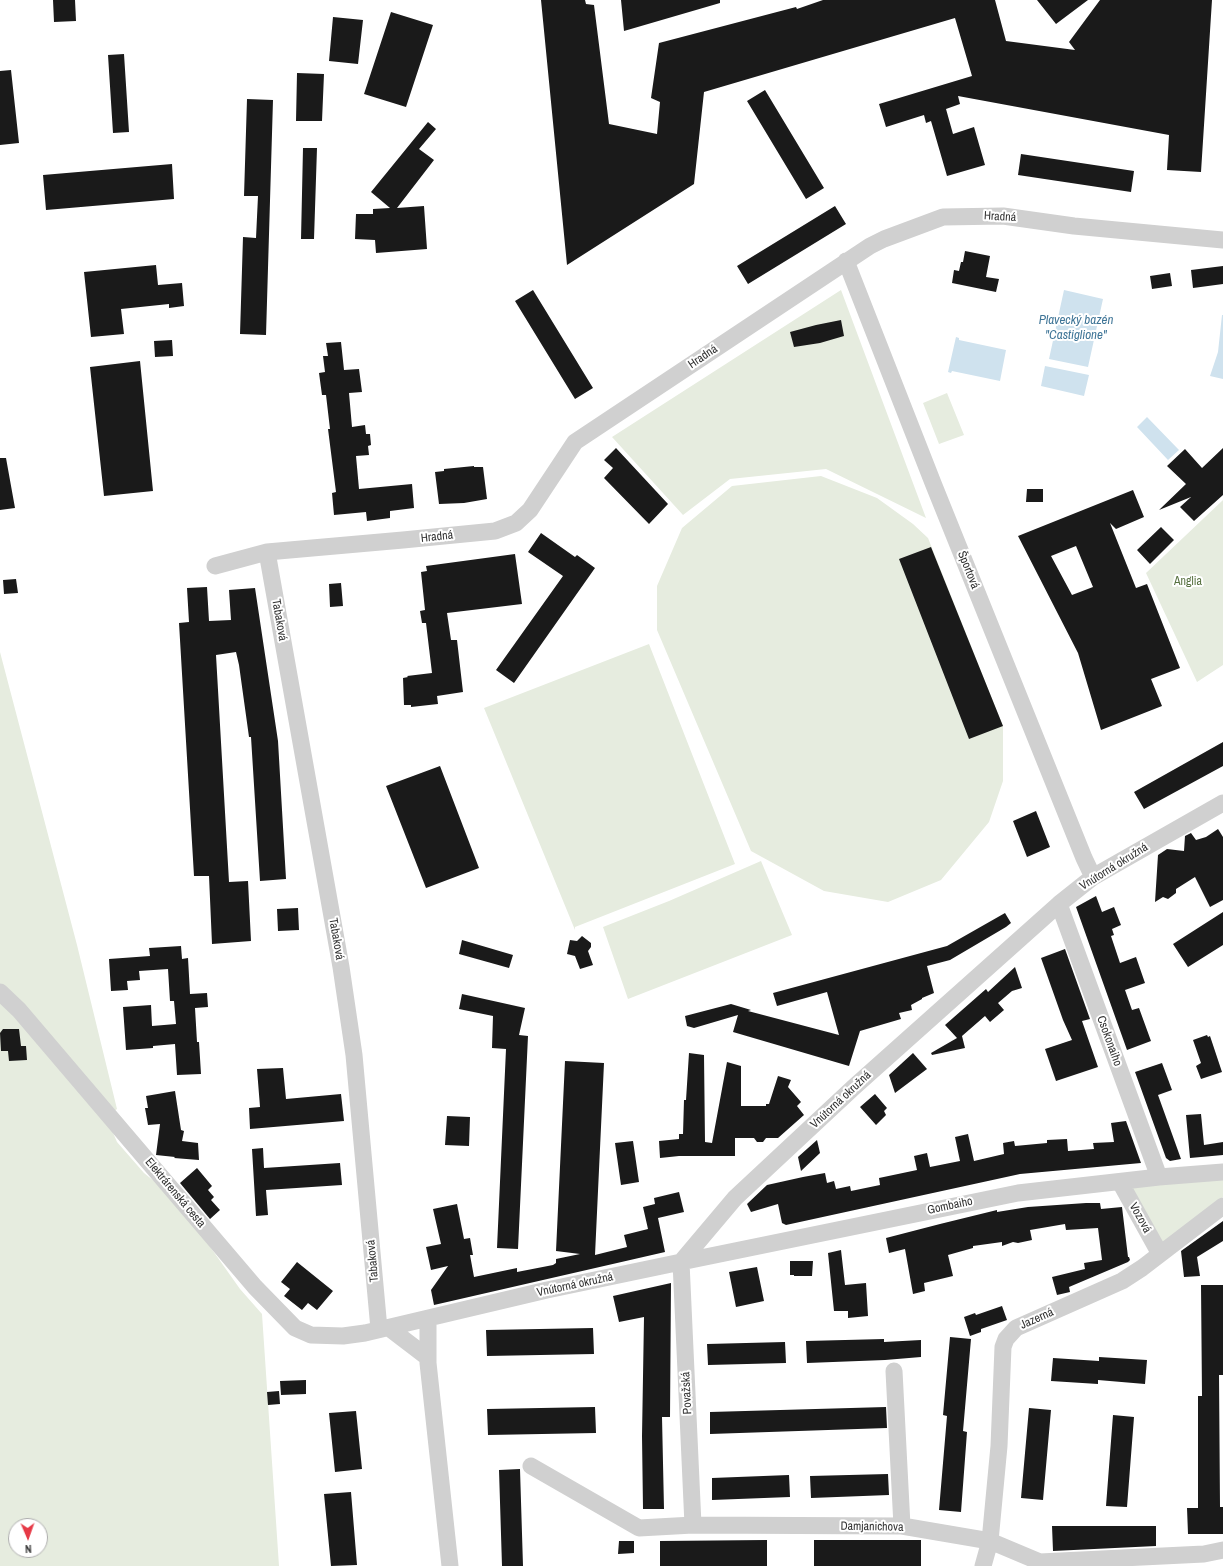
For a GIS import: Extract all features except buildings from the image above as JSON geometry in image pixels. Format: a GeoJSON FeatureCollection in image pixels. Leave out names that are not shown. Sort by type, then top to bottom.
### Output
{"type":"FeatureCollection","features":[{"type":"Feature","properties":{"kind":"street","name":"Hradná"},"geometry":{"type":"LineString","coordinates":[[215,566],[268,552],[495,531],[516,523],[530,510],[575,442],[846,261],[884,239],[943,217],[1003,216],[1074,226],[1223,240]]}},
{"type":"Feature","properties":{"kind":"street","name":"Športová"},"geometry":{"type":"LineString","coordinates":[[846,261],[933,483],[1093,877]]}},
{"type":"Feature","properties":{"kind":"street","name":"Tabaková"},"geometry":{"type":"LineString","coordinates":[[268,552],[354,1055],[384,1329]]}},
{"type":"Feature","properties":{"kind":"street","name":"Vnútorná okružná"},"geometry":{"type":"LineString","coordinates":[[384,1329],[547,1290],[681,1262],[735,1198],[860,1082],[1059,904],[1093,877],[1223,803]]}},
{"type":"Feature","properties":{"kind":"street","name":"Csokonaiho"},"geometry":{"type":"LineString","coordinates":[[1059,904],[1159,1177]]}},
{"type":"Feature","properties":{"kind":"street","name":"Elektrárenská cesta"},"geometry":{"type":"LineString","coordinates":[[0,992],[19,1010],[255,1287],[295,1328],[311,1335],[328,1336],[365,1333],[384,1329]]}},
{"type":"Feature","properties":{"kind":"street","name":"Gombaiho"},"geometry":{"type":"LineString","coordinates":[[681,1262],[1018,1193],[1159,1177],[1223,1172]]}},
{"type":"Feature","properties":{"kind":"street","name":"Vozová"},"geometry":{"type":"LineString","coordinates":[[1120,1182],[1160,1254]]}},
{"type":"Feature","properties":{"kind":"street","name":"Jazerná"},"geometry":{"type":"LineString","coordinates":[[983,1566],[990,1541],[999,1446],[1002,1354],[1006,1339],[1016,1328],[1122,1281],[1223,1206]]}},
{"type":"Feature","properties":{"kind":"street","name":"Považská"},"geometry":{"type":"LineString","coordinates":[[681,1262],[693,1525]]}},
{"type":"Feature","properties":{"kind":"street"},"geometry":{"type":"LineString","coordinates":[[428,1318],[427,1357],[450,1566]]}},
{"type":"Feature","properties":{"kind":"street"},"geometry":{"type":"LineString","coordinates":[[384,1329],[427,1357]]}},
{"type":"Feature","properties":{"kind":"street"},"geometry":{"type":"LineString","coordinates":[[894,1371],[902,1526]]}},
{"type":"Feature","properties":{"kind":"street","name":"Damjanichova"},"geometry":{"type":"LineString","coordinates":[[531,1466],[639,1528],[693,1525],[902,1526],[990,1541],[1040,1562],[1204,1554],[1223,1550]]}},
{"type":"Feature","properties":{"kind":"green space"},"geometry":{"type":"Polygon","coordinates":[[[841,290],[926,518],[826,469],[730,479],[683,515],[612,437],[841,290]]]}},
{"type":"Feature","properties":{"kind":"green space"},"geometry":{"type":"Polygon","coordinates":[[[947,393],[964,435],[939,444],[923,403],[947,393]]]}},
{"type":"Feature","properties":{"kind":"green space"},"geometry":{"type":"Polygon","coordinates":[[[821,476],[877,498],[913,524],[928,538],[1003,726],[1003,781],[989,822],[941,880],[888,902],[824,891],[751,851],[657,630],[657,586],[682,528],[732,486],[821,476]]]}},
{"type":"Feature","properties":{"kind":"green space","name":"Anglia"},"geometry":{"type":"Polygon","coordinates":[[[1223,500],[1223,665],[1197,682],[1146,573],[1223,500]]]}},
{"type":"Feature","properties":{"kind":"green space"},"geometry":{"type":"Polygon","coordinates":[[[649,644],[735,864],[575,927],[575,930],[484,708],[649,644]]]}},
{"type":"Feature","properties":{"kind":"green space"},"geometry":{"type":"Polygon","coordinates":[[[0,652],[77,945],[117,1109],[104,1119],[111,1128],[117,1142],[144,1173],[159,1185],[206,1241],[240,1289],[262,1314],[279,1566],[0,1566],[0,652]]]}},
{"type":"Feature","properties":{"kind":"green space"},"geometry":{"type":"Polygon","coordinates":[[[761,861],[792,935],[628,999],[603,927],[669,901],[761,861]]]}},
{"type":"Feature","properties":{"kind":"green space"},"geometry":{"type":"Polygon","coordinates":[[[1223,1177],[1223,1197],[1163,1245],[1130,1186],[1223,1177]]]}},
{"type":"Feature","properties":{"kind":"water","name":"Plavecký bazén \"Castiglione\""},"geometry":{"type":"Polygon","coordinates":[[[1064,290],[1103,299],[1088,367],[1049,359],[1064,290]]]}},
{"type":"Feature","properties":{"kind":"water"},"geometry":{"type":"Polygon","coordinates":[[[1222,315],[1223,379],[1210,376],[1218,352],[1222,315]]]}},
{"type":"Feature","properties":{"kind":"water"},"geometry":{"type":"Polygon","coordinates":[[[956,337],[959,338],[959,340],[1006,350],[1000,381],[952,371],[951,373],[948,372],[956,337]]]}},
{"type":"Feature","properties":{"kind":"water"},"geometry":{"type":"Polygon","coordinates":[[[1045,366],[1089,375],[1084,396],[1041,386],[1045,366]]]}},
{"type":"Feature","properties":{"kind":"water"},"geometry":{"type":"Polygon","coordinates":[[[1147,417],[1179,450],[1168,460],[1137,427],[1147,417]]]}}]}
